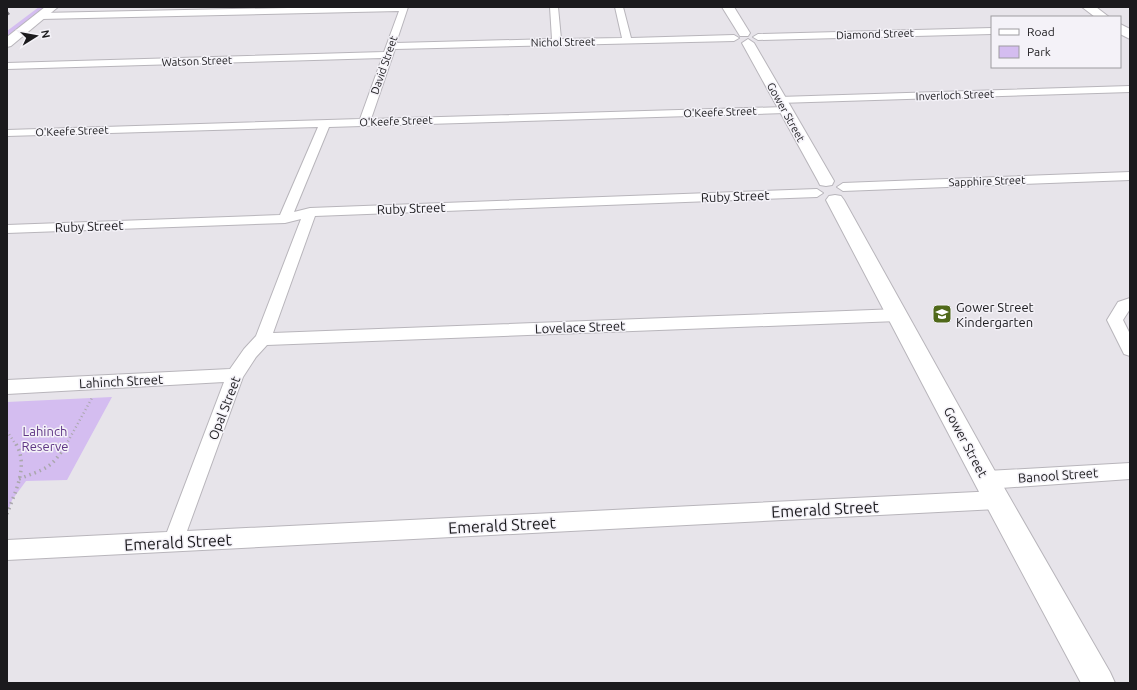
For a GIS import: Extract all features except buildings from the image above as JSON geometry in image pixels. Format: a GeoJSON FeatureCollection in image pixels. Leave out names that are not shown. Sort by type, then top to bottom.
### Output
{"type":"FeatureCollection","features":[{"type":"Feature","properties":{"kind":"main road"},"geometry":{"type":"LineString","coordinates":[[7,43],[52,7]]}},
{"type":"Feature","properties":{"kind":"main road","name":"Gower Street"},"geometry":{"type":"LineString","coordinates":[[728,7],[782,105],[821,187]]}},
{"type":"Feature","properties":{"kind":"main road"},"geometry":{"type":"LineString","coordinates":[[1088,7],[1102,16]]}},
{"type":"Feature","properties":{"kind":"main road"},"geometry":{"type":"LineString","coordinates":[[1121,29],[1130,34]]}},
{"type":"Feature","properties":{"kind":"main road"},"geometry":{"type":"LineString","coordinates":[[821,187],[824,198],[839,193]]}},
{"type":"Feature","properties":{"kind":"main road","name":"Gower Street"},"geometry":{"type":"LineString","coordinates":[[839,193],[898,315],[992,490],[1099,683]]}},
{"type":"Feature","properties":{"kind":"street"},"geometry":{"type":"LineString","coordinates":[[41,16],[154,10],[404,7]]}},
{"type":"Feature","properties":{"kind":"street","name":"David Street"},"geometry":{"type":"LineString","coordinates":[[365,122],[404,7]]}},
{"type":"Feature","properties":{"kind":"street"},"geometry":{"type":"LineString","coordinates":[[554,7],[557,42]]}},
{"type":"Feature","properties":{"kind":"street"},"geometry":{"type":"LineString","coordinates":[[619,7],[627,40]]}},
{"type":"Feature","properties":{"kind":"street","name":"Diamond Street"},"geometry":{"type":"LineString","coordinates":[[746,38],[991,31]]}},
{"type":"Feature","properties":{"kind":"street","name":"Nichol Street"},"geometry":{"type":"LineString","coordinates":[[389,50],[557,42],[746,38]]}},
{"type":"Feature","properties":{"kind":"street","name":"Watson Street"},"geometry":{"type":"LineString","coordinates":[[7,66],[389,50]]}},
{"type":"Feature","properties":{"kind":"street","name":"Inverloch Street"},"geometry":{"type":"LineString","coordinates":[[782,105],[1130,89]]}},
{"type":"Feature","properties":{"kind":"street","name":"O'Keefe Street"},"geometry":{"type":"LineString","coordinates":[[7,133],[365,122],[782,105]]}},
{"type":"Feature","properties":{"kind":"street"},"geometry":{"type":"LineString","coordinates":[[285,219],[325,123]]}},
{"type":"Feature","properties":{"kind":"street","name":"Sapphire Street"},"geometry":{"type":"LineString","coordinates":[[839,193],[1130,176]]}},
{"type":"Feature","properties":{"kind":"street","name":"Ruby Street"},"geometry":{"type":"LineString","coordinates":[[7,229],[285,219],[298,214],[310,212],[821,187]]}},
{"type":"Feature","properties":{"kind":"street","name":"Opal Street"},"geometry":{"type":"LineString","coordinates":[[173,542],[235,376],[250,353],[263,339],[310,212]]}},
{"type":"Feature","properties":{"kind":"street"},"geometry":{"type":"LineString","coordinates":[[1130,303],[1123,306],[1115,320],[1130,350]]}},
{"type":"Feature","properties":{"kind":"street","name":"Lovelace Street"},"geometry":{"type":"LineString","coordinates":[[263,339],[898,315]]}},
{"type":"Feature","properties":{"kind":"street","name":"Lahinch Street"},"geometry":{"type":"LineString","coordinates":[[7,387],[235,376]]}},
{"type":"Feature","properties":{"kind":"street","name":"Banool Street"},"geometry":{"type":"LineString","coordinates":[[992,490],[1130,470]]}},
{"type":"Feature","properties":{"kind":"street","name":"Emerald Street"},"geometry":{"type":"LineString","coordinates":[[7,550],[173,542],[992,490]]}},
{"type":"Feature","properties":{"kind":"path"},"geometry":{"type":"LineString","coordinates":[[19,479],[44,469],[57,460],[92,398]]}},
{"type":"Feature","properties":{"kind":"path"},"geometry":{"type":"LineString","coordinates":[[7,431],[18,450],[21,462],[19,479],[7,514]]}},
{"type":"Feature","properties":{"kind":"green space"},"geometry":{"type":"Polygon","coordinates":[[[39,7],[45,7],[7,37],[7,31],[39,7]]]}},
{"type":"Feature","properties":{"kind":"green space","name":"Lahinch Reserve"},"geometry":{"type":"Polygon","coordinates":[[[112,397],[67,480],[26,481],[12,500],[7,514],[7,402],[112,397]]]}},
{"type":"Feature","properties":{"kind":"place","name":"Gower Street Kindergarten"},"geometry":{"type":"Point","coordinates":[942,314]}}]}
